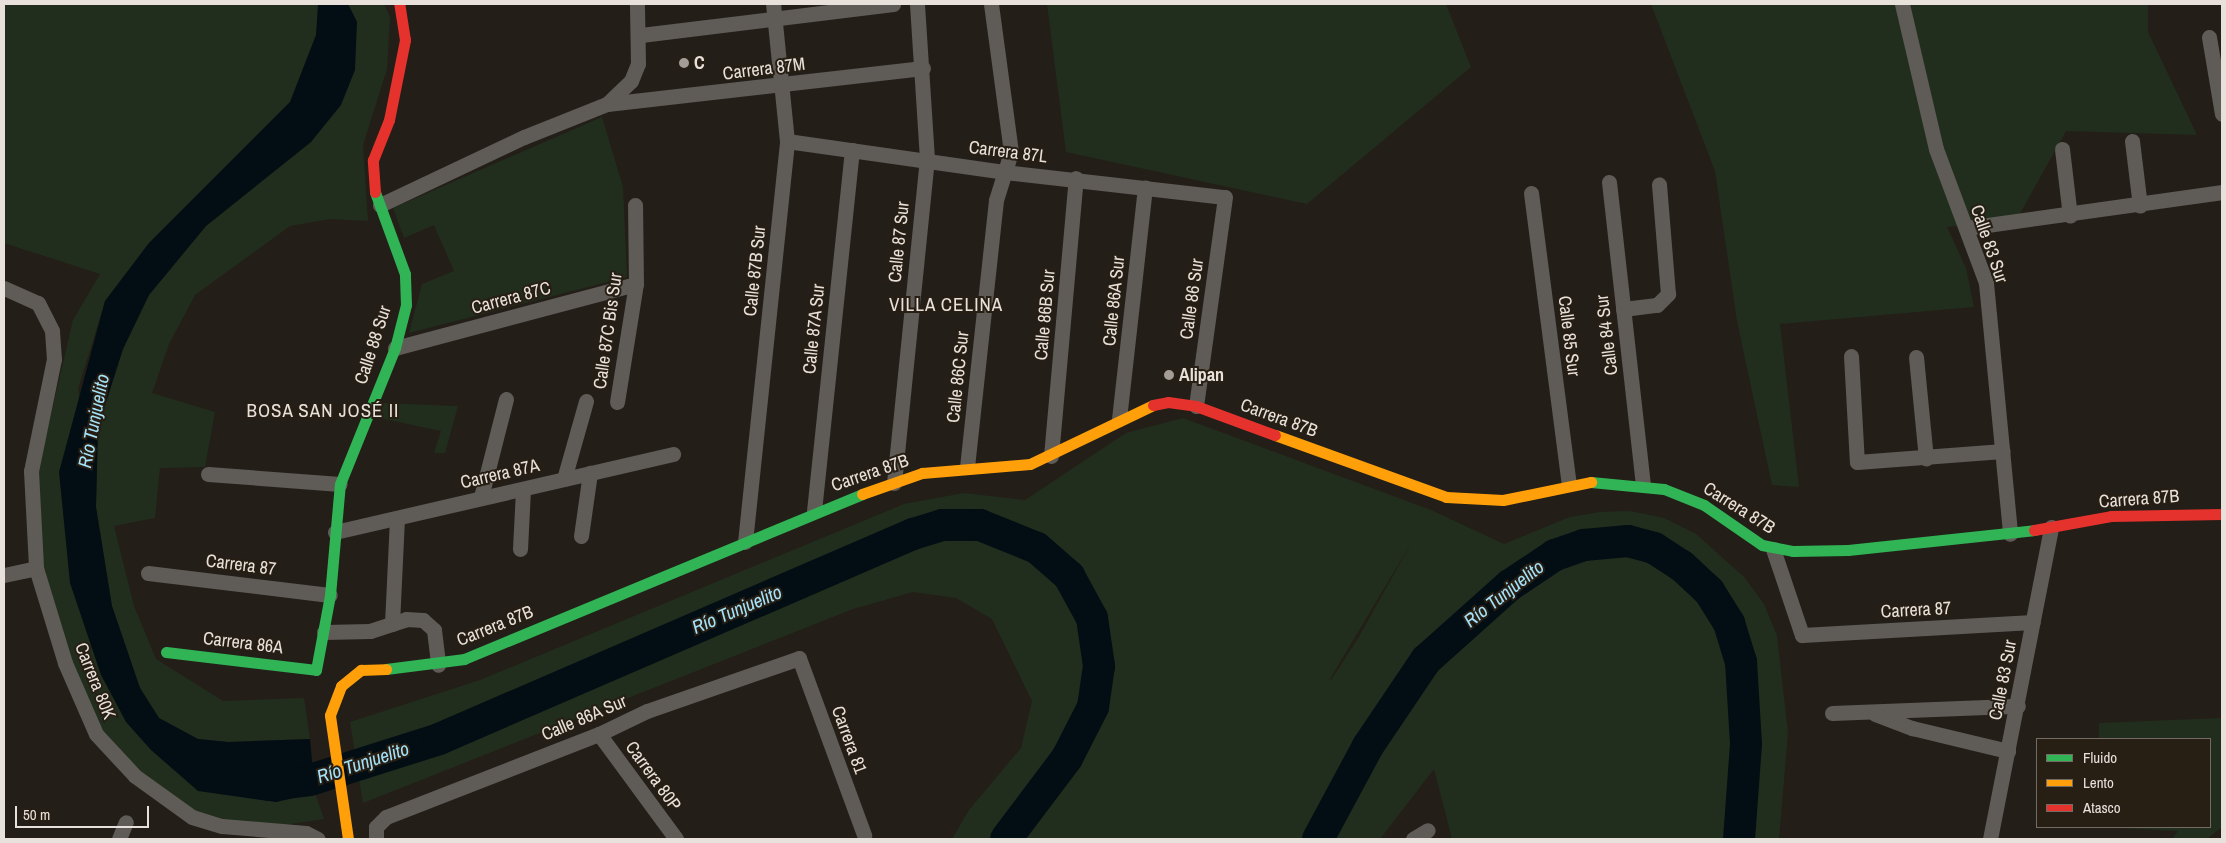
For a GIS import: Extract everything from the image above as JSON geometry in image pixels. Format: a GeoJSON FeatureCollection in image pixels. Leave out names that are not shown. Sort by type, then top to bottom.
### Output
{"type":"FeatureCollection","features":[{"type":"Feature","properties":{"kind":"street","name":"Calle 88 Sur"},"geometry":{"type":"LineString","coordinates":[[316,670],[330,595],[340,484],[395,348],[408,291],[373,186],[373,160],[389,120],[400,75],[405,40],[399,4]]}},
{"type":"Feature","properties":{"kind":"street"},"geometry":{"type":"LineString","coordinates":[[607,104],[631,81],[638,64],[641,35],[637,4]]}},
{"type":"Feature","properties":{"kind":"street","name":"Calle 87B Sur"},"geometry":{"type":"LineString","coordinates":[[746,542],[787,141],[773,4]]}},
{"type":"Feature","properties":{"kind":"street"},"geometry":{"type":"LineString","coordinates":[[641,35],[893,4]]}},
{"type":"Feature","properties":{"kind":"street","name":"Calle 87 Sur"},"geometry":{"type":"LineString","coordinates":[[894,483],[927,159],[923,68],[917,4]]}},
{"type":"Feature","properties":{"kind":"street","name":"Calle 86C Sur"},"geometry":{"type":"LineString","coordinates":[[967,467],[996,200],[1011,152],[991,4]]}},
{"type":"Feature","properties":{"kind":"street","name":"Calle 83 Sur"},"geometry":{"type":"LineString","coordinates":[[1902,4],[1933,140],[1986,283],[2010,534]]}},
{"type":"Feature","properties":{"kind":"street"},"geometry":{"type":"LineString","coordinates":[[2209,38],[2222,114]]}},
{"type":"Feature","properties":{"kind":"street","name":"Carrera 87M"},"geometry":{"type":"LineString","coordinates":[[380,205],[524,136],[607,104],[782,86],[923,68]]}},
{"type":"Feature","properties":{"kind":"street","name":"Carrera 87L"},"geometry":{"type":"LineString","coordinates":[[787,141],[927,159],[1004,172],[1076,178],[1224,197]]}},
{"type":"Feature","properties":{"kind":"street"},"geometry":{"type":"LineString","coordinates":[[2132,141],[2140,206]]}},
{"type":"Feature","properties":{"kind":"street"},"geometry":{"type":"LineString","coordinates":[[2062,149],[2070,216]]}},
{"type":"Feature","properties":{"kind":"street","name":"Calle 87A Sur"},"geometry":{"type":"LineString","coordinates":[[814,512],[852,150]]}},
{"type":"Feature","properties":{"kind":"street","name":"Calle 86B Sur"},"geometry":{"type":"LineString","coordinates":[[1051,456],[1076,178]]}},
{"type":"Feature","properties":{"kind":"street","name":"Calle 84 Sur"},"geometry":{"type":"LineString","coordinates":[[1609,182],[1643,484]]}},
{"type":"Feature","properties":{"kind":"street"},"geometry":{"type":"LineString","coordinates":[[1623,309],[1657,305],[1668,294],[1658,184]]}},
{"type":"Feature","properties":{"kind":"street","name":"Calle 86A Sur"},"geometry":{"type":"LineString","coordinates":[[1120,419],[1145,187]]}},
{"type":"Feature","properties":{"kind":"street","name":"Calle 85 Sur"},"geometry":{"type":"LineString","coordinates":[[1531,192],[1569,484]]}},
{"type":"Feature","properties":{"kind":"street"},"geometry":{"type":"LineString","coordinates":[[1966,228],[2070,216],[2222,192]]}},
{"type":"Feature","properties":{"kind":"street","name":"Calle 86 Sur"},"geometry":{"type":"LineString","coordinates":[[1196,406],[1224,197]]}},
{"type":"Feature","properties":{"kind":"street","name":"Calle 87C Bis Sur"},"geometry":{"type":"LineString","coordinates":[[616,402],[636,284],[634,205]]}},
{"type":"Feature","properties":{"kind":"street","name":"Carrera 87C"},"geometry":{"type":"LineString","coordinates":[[395,348],[636,284]]}},
{"type":"Feature","properties":{"kind":"street","name":"Carrera 80K"},"geometry":{"type":"LineString","coordinates":[[4,288],[43,308],[54,346],[31,471],[36,568],[82,709],[113,757],[172,806],[192,817],[222,826],[306,833],[318,839]]}},
{"type":"Feature","properties":{"kind":"street"},"geometry":{"type":"LineString","coordinates":[[1851,356],[1857,462],[1926,460],[2003,451]]}},
{"type":"Feature","properties":{"kind":"street"},"geometry":{"type":"LineString","coordinates":[[1916,357],[1926,460]]}},
{"type":"Feature","properties":{"kind":"street"},"geometry":{"type":"LineString","coordinates":[[481,497],[506,399]]}},
{"type":"Feature","properties":{"kind":"street"},"geometry":{"type":"LineString","coordinates":[[564,479],[586,401]]}},
{"type":"Feature","properties":{"kind":"street","name":"Carrera 87B"},"geometry":{"type":"LineString","coordinates":[[347,834],[329,730],[334,699],[341,686],[361,670],[438,665],[464,659],[814,512],[922,473],[967,467],[1030,464],[1051,456],[1120,419],[1168,402],[1196,406],[1446,497],[1503,500],[1569,484],[1643,484],[1686,496],[1719,514],[1754,541],[1773,548],[1848,550],[2010,534],[2157,513],[2222,514]]}},
{"type":"Feature","properties":{"kind":"street","name":"Carrera 87A"},"geometry":{"type":"LineString","coordinates":[[335,532],[673,454]]}},
{"type":"Feature","properties":{"kind":"street"},"geometry":{"type":"LineString","coordinates":[[581,536],[590,473]]}},
{"type":"Feature","properties":{"kind":"street"},"geometry":{"type":"LineString","coordinates":[[208,474],[340,484]]}},
{"type":"Feature","properties":{"kind":"street"},"geometry":{"type":"LineString","coordinates":[[520,549],[523,489]]}},
{"type":"Feature","properties":{"kind":"street"},"geometry":{"type":"LineString","coordinates":[[392,624],[397,518]]}},
{"type":"Feature","properties":{"kind":"street","name":"Calle 83 Sur"},"geometry":{"type":"LineString","coordinates":[[1990,839],[2018,706],[2051,527]]}},
{"type":"Feature","properties":{"kind":"street","name":"Carrera 87"},"geometry":{"type":"LineString","coordinates":[[1773,548],[1802,634],[2033,622]]}},
{"type":"Feature","properties":{"kind":"street"},"geometry":{"type":"LineString","coordinates":[[4,574],[36,568]]}},
{"type":"Feature","properties":{"kind":"street","name":"Carrera 87"},"geometry":{"type":"LineString","coordinates":[[148,573],[330,595]]}},
{"type":"Feature","properties":{"kind":"street"},"geometry":{"type":"LineString","coordinates":[[324,632],[362,632],[406,619],[423,620],[434,630],[438,665]]}},
{"type":"Feature","properties":{"kind":"street","name":"Carrera 86A"},"geometry":{"type":"LineString","coordinates":[[166,652],[316,670]]}},
{"type":"Feature","properties":{"kind":"street","name":"Calle 86A Sur"},"geometry":{"type":"LineString","coordinates":[[376,839],[376,827],[386,817],[599,734],[647,711],[799,658]]}},
{"type":"Feature","properties":{"kind":"street","name":"Carrera 81"},"geometry":{"type":"LineString","coordinates":[[799,658],[864,835]]}},
{"type":"Feature","properties":{"kind":"street"},"geometry":{"type":"LineString","coordinates":[[1832,713],[2018,706]]}},
{"type":"Feature","properties":{"kind":"street"},"geometry":{"type":"LineString","coordinates":[[1869,712],[1912,728],[2008,751]]}},
{"type":"Feature","properties":{"kind":"street","name":"Carrera 80P"},"geometry":{"type":"LineString","coordinates":[[599,734],[676,839]]}},
{"type":"Feature","properties":{"kind":"street"},"geometry":{"type":"LineString","coordinates":[[119,839],[126,822]]}},
{"type":"Feature","properties":{"kind":"street"},"geometry":{"type":"LineString","coordinates":[[1413,839],[1428,830]]}},
{"type":"Feature","properties":{"kind":"green space"},"geometry":{"type":"Polygon","coordinates":[[[4,4],[320,5],[316,35],[290,102],[149,243],[105,301],[78,389],[126,722],[276,802],[315,793],[324,819],[258,829],[174,805],[99,734],[56,618],[38,538],[38,470],[73,320],[100,274],[4,243],[4,4]]]}},
{"type":"Feature","properties":{"kind":"green space"},"geometry":{"type":"Polygon","coordinates":[[[348,4],[384,4],[390,17],[387,69],[363,145],[368,221],[330,219],[290,226],[195,295],[169,344],[152,393],[215,412],[205,467],[160,468],[155,518],[114,526],[134,606],[156,659],[223,701],[304,698],[310,739],[228,742],[198,739],[159,718],[140,688],[112,606],[96,507],[98,427],[123,349],[149,295],[206,226],[311,142],[357,22],[348,4]]]}},
{"type":"Feature","properties":{"kind":"green space"},"geometry":{"type":"Polygon","coordinates":[[[1047,4],[1446,4],[1471,67],[1307,204],[1066,152],[1047,4]]]}},
{"type":"Feature","properties":{"kind":"green space"},"geometry":{"type":"Polygon","coordinates":[[[1651,4],[2148,4],[2148,32],[2197,135],[2066,131],[2017,219],[1947,227],[1966,268],[1974,307],[1780,324],[1799,487],[1772,485],[1737,321],[1715,171],[1651,4]]]}},
{"type":"Feature","properties":{"kind":"green space"},"geometry":{"type":"Polygon","coordinates":[[[602,117],[623,187],[627,277],[409,333],[422,284],[454,271],[434,225],[404,238],[393,208],[602,117]]]}},
{"type":"Feature","properties":{"kind":"green space"},"geometry":{"type":"Polygon","coordinates":[[[381,403],[458,406],[445,453],[434,453],[441,431],[375,417],[381,403]]]}},
{"type":"Feature","properties":{"kind":"green space"},"geometry":{"type":"Polygon","coordinates":[[[1183,418],[1431,510],[1504,544],[1570,517],[1600,512],[1630,511],[1664,518],[1696,534],[1744,577],[1764,604],[1777,636],[1788,733],[1779,839],[1452,839],[1434,769],[1380,839],[952,839],[969,810],[1021,748],[1032,701],[992,619],[956,598],[913,592],[853,609],[363,803],[350,722],[480,680],[904,504],[964,493],[1025,500],[1126,433],[1183,418]],[[1413,540],[1331,680],[1357,640],[1413,540]]]}},
{"type":"Feature","properties":{"kind":"green space"},"geometry":{"type":"Polygon","coordinates":[[[2222,718],[2222,827],[2207,839],[2172,839],[2178,831],[2121,828],[2211,828],[2211,738],[2099,738],[2099,723],[2222,718]]]}},
{"type":"Feature","properties":{"kind":"water"},"geometry":{"type":"Polygon","coordinates":[[[318,4],[348,4],[357,22],[355,70],[341,105],[311,142],[206,226],[149,295],[123,349],[98,427],[96,507],[112,606],[140,688],[159,718],[198,739],[228,742],[310,739],[315,793],[276,802],[198,791],[151,750],[126,722],[101,675],[70,583],[59,472],[105,301],[149,243],[290,102],[316,35],[318,4]]]}},
{"type":"Feature","properties":{"kind":"waterway","name":"Río Tunjuelito"},"geometry":{"type":"LineString","coordinates":[[269,785],[310,780],[439,739],[913,534],[942,525],[980,525],[1037,548],[1069,576],[1092,618],[1099,666],[1093,707],[1067,758],[1006,839]]}},
{"type":"Feature","properties":{"kind":"waterway","name":"Río Tunjuelito"},"geometry":{"type":"LineString","coordinates":[[1318,839],[1368,746],[1426,660],[1510,585],[1555,555],[1584,545],[1628,541],[1654,548],[1682,566],[1709,591],[1729,623],[1741,662],[1746,744],[1739,839]]}},
{"type":"Feature","properties":{"kind":"traffic: fast"},"geometry":{"type":"LineString","coordinates":[[166,652],[316,670],[330,595],[340,484],[395,348],[406,305],[405,274],[375,192]]}},
{"type":"Feature","properties":{"kind":"traffic: fast"},"geometry":{"type":"LineString","coordinates":[[1591,482],[1664,489],[1704,505],[1762,545],[1793,551],[1848,550],[2034,530]]}},
{"type":"Feature","properties":{"kind":"traffic: fast"},"geometry":{"type":"LineString","coordinates":[[386,669],[464,659],[862,494]]}},
{"type":"Feature","properties":{"kind":"traffic: slow"},"geometry":{"type":"LineString","coordinates":[[862,494],[922,473],[1030,464],[1153,405]]}},
{"type":"Feature","properties":{"kind":"traffic: slow"},"geometry":{"type":"LineString","coordinates":[[1275,435],[1446,497],[1503,500],[1591,482]]}},
{"type":"Feature","properties":{"kind":"traffic: slow"},"geometry":{"type":"LineString","coordinates":[[348,839],[330,715],[341,686],[361,670],[386,669]]}},
{"type":"Feature","properties":{"kind":"traffic: jam"},"geometry":{"type":"LineString","coordinates":[[375,192],[373,160],[389,120],[405,40],[399,4]]}},
{"type":"Feature","properties":{"kind":"traffic: jam"},"geometry":{"type":"LineString","coordinates":[[1153,405],[1168,402],[1196,406],[1275,435]]}},
{"type":"Feature","properties":{"kind":"traffic: jam"},"geometry":{"type":"LineString","coordinates":[[2034,530],[2111,516],[2222,514]]}},
{"type":"Feature","properties":{"kind":"place","name":"C"},"geometry":{"type":"Point","coordinates":[684,63]}},
{"type":"Feature","properties":{"kind":"place","name":"Alipan"},"geometry":{"type":"Point","coordinates":[1169,375]}},
{"type":"Feature","properties":{"kind":"district","name":"VILLA CELINA"},"geometry":{"type":"Point","coordinates":[946,305]}},
{"type":"Feature","properties":{"kind":"district","name":"BOSA SAN JOSÉ II"},"geometry":{"type":"Point","coordinates":[323,411]}}]}
